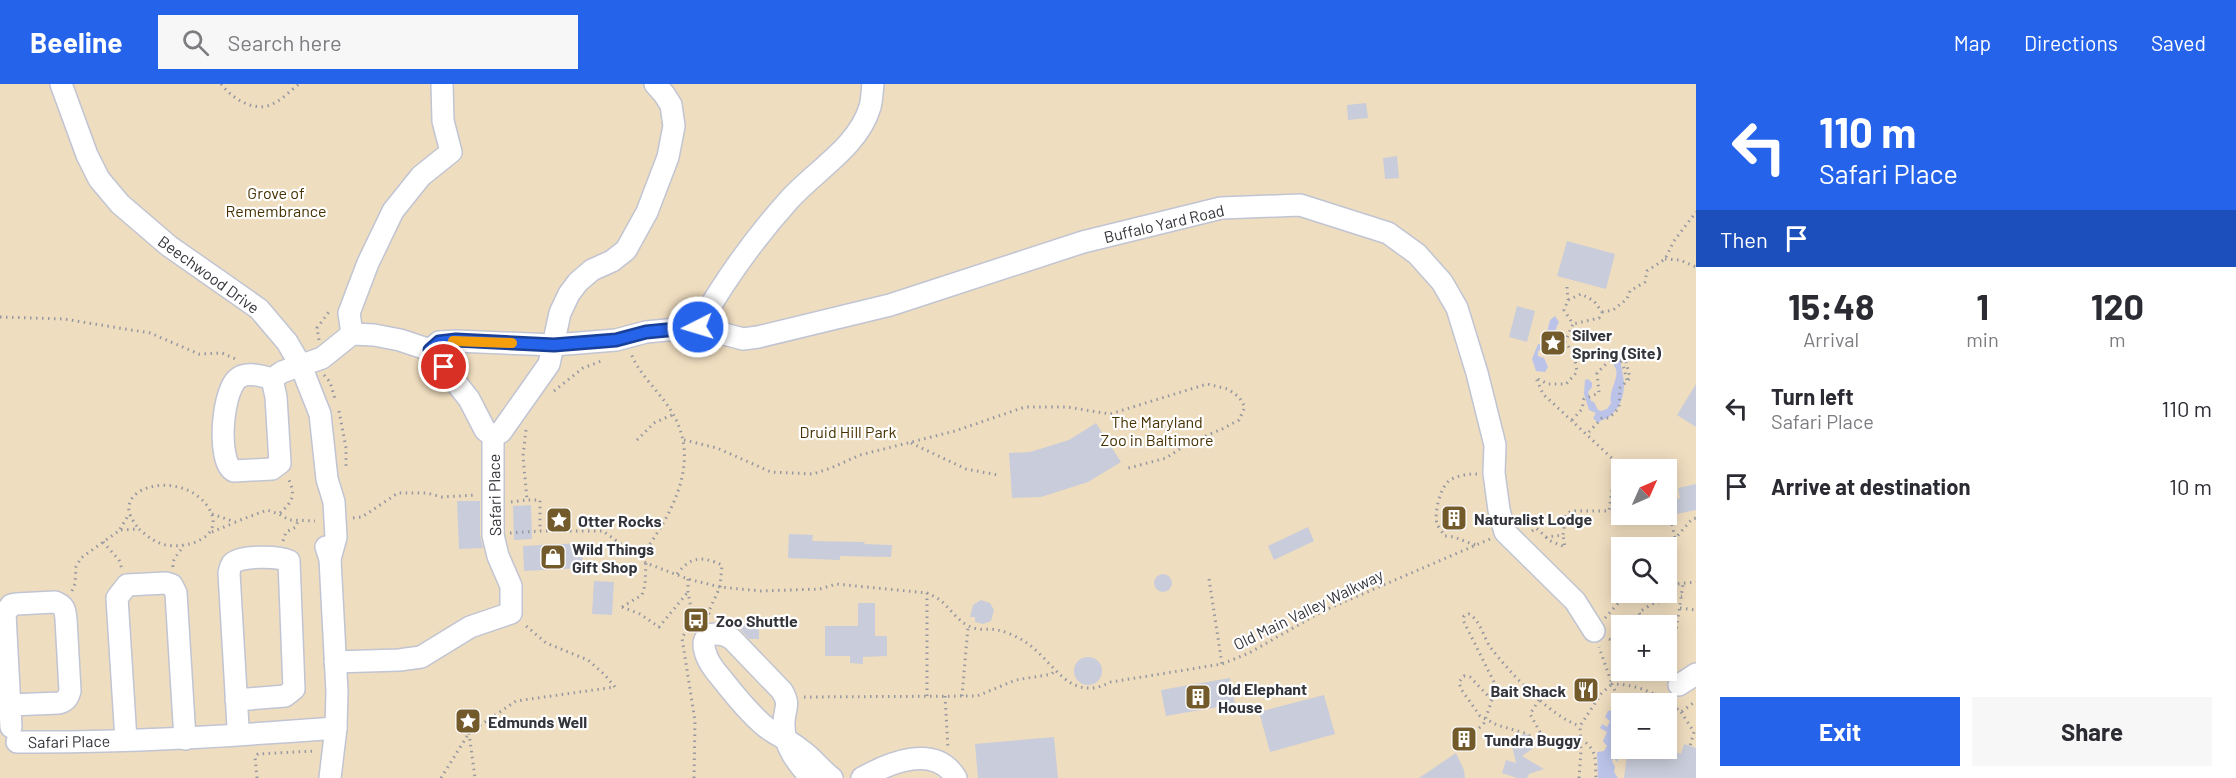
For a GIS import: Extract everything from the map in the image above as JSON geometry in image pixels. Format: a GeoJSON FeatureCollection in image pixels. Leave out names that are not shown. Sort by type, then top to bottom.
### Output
{"type":"FeatureCollection","features":[{"type":"Feature","properties":{"kind":"street","name":"Beechwood Drive"},"geometry":{"type":"LineString","coordinates":[[61,84],[77,132],[95,171],[120,204],[169,246],[259,309],[287,342],[301,366],[320,414],[327,479],[321,500],[323,538],[330,559],[335,662],[336,728],[330,778]]}},
{"type":"Feature","properties":{"kind":"street"},"geometry":{"type":"LineString","coordinates":[[69,106],[78,84]]}},
{"type":"Feature","properties":{"kind":"street"},"geometry":{"type":"LineString","coordinates":[[352,334],[349,313],[393,211],[405,193],[421,176],[451,152],[443,121],[442,84]]}},
{"type":"Feature","properties":{"kind":"street"},"geometry":{"type":"LineString","coordinates":[[493,436],[501,432],[549,364],[560,313],[578,282],[592,270],[612,261],[627,250],[639,230],[665,166],[674,126],[670,105],[655,84]]}},
{"type":"Feature","properties":{"kind":"street"},"geometry":{"type":"LineString","coordinates":[[272,379],[276,398],[281,458],[278,465],[272,469],[234,471],[229,469],[225,461],[224,419],[232,385],[237,379],[246,375],[272,379],[282,372],[322,358],[352,334],[400,340],[430,350],[439,342],[456,340],[554,345],[616,340],[630,346],[646,332],[698,327],[719,290],[748,249],[789,200],[858,132],[870,106],[873,84]]}},
{"type":"Feature","properties":{"kind":"street","name":"Buffalo Yard Road"},"geometry":{"type":"LineString","coordinates":[[698,327],[743,339],[758,337],[890,305],[1083,242],[1221,208],[1300,205],[1388,233],[1417,254],[1442,282],[1457,308],[1477,373],[1495,445],[1494,473],[1504,532]]}},
{"type":"Feature","properties":{"kind":"street","name":"Safari Place"},"geometry":{"type":"LineString","coordinates":[[430,350],[469,399],[485,430],[493,436],[493,535],[498,556],[511,586],[511,613]]}},
{"type":"Feature","properties":{"kind":"street"},"geometry":{"type":"LineString","coordinates":[[1504,532],[1575,601],[1594,631]]}},
{"type":"Feature","properties":{"kind":"street"},"geometry":{"type":"LineString","coordinates":[[236,700],[285,696],[294,689],[289,561],[279,556],[238,560],[230,567],[236,700],[238,727]]}},
{"type":"Feature","properties":{"kind":"street"},"geometry":{"type":"LineString","coordinates":[[126,740],[117,598],[127,585],[166,583],[172,585],[176,593],[185,739]]}},
{"type":"Feature","properties":{"kind":"street"},"geometry":{"type":"LineString","coordinates":[[56,602],[62,604],[66,619],[70,692],[68,697],[59,703],[10,705],[4,614],[11,605],[16,604],[56,602]]}},
{"type":"Feature","properties":{"kind":"street"},"geometry":{"type":"LineString","coordinates":[[335,662],[421,657],[470,627],[511,613]]}},
{"type":"Feature","properties":{"kind":"street"},"geometry":{"type":"LineString","coordinates":[[811,778],[793,757],[786,740],[784,724],[788,707],[785,697],[732,639],[717,632],[706,638],[704,648],[706,655],[722,680],[767,728],[786,740],[802,750],[832,778]]}},
{"type":"Feature","properties":{"kind":"street","name":"Safari Place"},"geometry":{"type":"LineString","coordinates":[[10,705],[14,735],[81,743],[185,739],[336,728]]}},
{"type":"Feature","properties":{"kind":"street"},"geometry":{"type":"LineString","coordinates":[[862,778],[898,762],[924,759],[936,761],[946,767],[956,778]]}},
{"type":"Feature","properties":{"kind":"path"},"geometry":{"type":"LineString","coordinates":[[221,84],[240,101],[267,106],[300,84]]}},
{"type":"Feature","properties":{"kind":"path"},"geometry":{"type":"LineString","coordinates":[[1602,312],[1613,310],[1627,299],[1630,291],[1645,282],[1647,271],[1665,259],[1674,241],[1696,212]]}},
{"type":"Feature","properties":{"kind":"path"},"geometry":{"type":"LineString","coordinates":[[1665,259],[1680,260],[1696,267]]}},
{"type":"Feature","properties":{"kind":"path"},"geometry":{"type":"LineString","coordinates":[[1567,287],[1568,300],[1564,310],[1573,324]]}},
{"type":"Feature","properties":{"kind":"path"},"geometry":{"type":"LineString","coordinates":[[1568,300],[1581,294],[1594,301],[1602,312]]}},
{"type":"Feature","properties":{"kind":"path"},"geometry":{"type":"LineString","coordinates":[[1573,324],[1599,318],[1602,312]]}},
{"type":"Feature","properties":{"kind":"path"},"geometry":{"type":"LineString","coordinates":[[0,317],[64,319],[150,333],[199,354]]}},
{"type":"Feature","properties":{"kind":"path"},"geometry":{"type":"LineString","coordinates":[[1573,324],[1565,342],[1574,354],[1577,372],[1566,384],[1548,384],[1536,378],[1543,394],[1613,459]]}},
{"type":"Feature","properties":{"kind":"path"},"geometry":{"type":"LineString","coordinates":[[623,357],[630,346],[674,414],[684,440],[685,465],[677,497],[663,525],[640,558]]}},
{"type":"Feature","properties":{"kind":"path"},"geometry":{"type":"LineString","coordinates":[[1572,420],[1582,410],[1584,399],[1599,393],[1597,373],[1611,359],[1626,362],[1630,378],[1620,388],[1619,408],[1609,418],[1602,418],[1587,434]]}},
{"type":"Feature","properties":{"kind":"path"},"geometry":{"type":"LineString","coordinates":[[550,395],[577,372],[606,360]]}},
{"type":"Feature","properties":{"kind":"path"},"geometry":{"type":"LineString","coordinates":[[684,440],[717,448],[771,472],[813,474],[860,455],[956,432],[1025,407],[1067,407],[1110,414],[1207,384],[1228,389],[1239,397],[1245,407],[1239,420],[1189,443],[1166,458],[1125,469]]}},
{"type":"Feature","properties":{"kind":"path"},"geometry":{"type":"LineString","coordinates":[[637,440],[654,423],[674,414]]}},
{"type":"Feature","properties":{"kind":"path"},"geometry":{"type":"LineString","coordinates":[[529,425],[524,433],[523,456],[527,500],[540,500],[540,531]]}},
{"type":"Feature","properties":{"kind":"path"},"geometry":{"type":"LineString","coordinates":[[909,443],[966,470],[998,475]]}},
{"type":"Feature","properties":{"kind":"path"},"geometry":{"type":"LineString","coordinates":[[278,465],[289,478],[294,495],[291,502],[279,514]]}},
{"type":"Feature","properties":{"kind":"path"},"geometry":{"type":"LineString","coordinates":[[1479,545],[1465,543],[1456,536],[1445,536],[1437,524],[1437,508],[1445,484],[1449,481],[1465,474],[1494,473]]}},
{"type":"Feature","properties":{"kind":"path"},"geometry":{"type":"LineString","coordinates":[[62,604],[75,584],[78,562],[90,550],[120,530],[130,512],[131,500],[152,486],[162,484],[177,486],[195,493],[212,514],[235,522]]}},
{"type":"Feature","properties":{"kind":"path"},"geometry":{"type":"LineString","coordinates":[[345,519],[362,517],[398,493],[427,493],[442,497],[492,494]]}},
{"type":"Feature","properties":{"kind":"path"},"geometry":{"type":"LineString","coordinates":[[1532,531],[1536,528],[1548,540],[1565,547],[1563,536],[1566,514],[1572,511],[1609,511],[1611,498]]}},
{"type":"Feature","properties":{"kind":"path"},"geometry":{"type":"LineString","coordinates":[[130,512],[139,529],[146,536],[162,543],[183,545],[196,542],[210,532],[267,510],[289,520],[315,521]]}},
{"type":"Feature","properties":{"kind":"path"},"geometry":{"type":"LineString","coordinates":[[210,532],[213,527],[212,514]]}},
{"type":"Feature","properties":{"kind":"path"},"geometry":{"type":"LineString","coordinates":[[1677,538],[1692,519],[1696,518]]}},
{"type":"Feature","properties":{"kind":"path"},"geometry":{"type":"LineString","coordinates":[[289,561],[282,540],[286,532],[296,527],[298,521]]}},
{"type":"Feature","properties":{"kind":"path"},"geometry":{"type":"LineString","coordinates":[[120,530],[139,529]]}},
{"type":"Feature","properties":{"kind":"path"},"geometry":{"type":"LineString","coordinates":[[493,535],[540,531],[603,531],[646,563],[688,579],[720,587],[761,591],[820,589],[836,584],[927,593],[939,599],[968,627],[962,696]]}},
{"type":"Feature","properties":{"kind":"path","name":"Old Main Valley Walkway"},"geometry":{"type":"LineString","coordinates":[[968,627],[997,630],[1024,641],[1044,657],[1065,680],[1083,689],[1097,690],[1111,682],[1221,664],[1249,653],[1323,611],[1479,545],[1504,532]]}},
{"type":"Feature","properties":{"kind":"path"},"geometry":{"type":"LineString","coordinates":[[1546,537],[1563,536]]}},
{"type":"Feature","properties":{"kind":"path"},"geometry":{"type":"LineString","coordinates":[[103,542],[119,560],[127,585]]}},
{"type":"Feature","properties":{"kind":"path"},"geometry":{"type":"LineString","coordinates":[[172,585],[173,561],[183,545]]}},
{"type":"Feature","properties":{"kind":"path"},"geometry":{"type":"LineString","coordinates":[[677,574],[686,562],[706,558],[722,565],[720,587],[708,613],[693,619],[682,638],[694,721],[694,778]]}},
{"type":"Feature","properties":{"kind":"path"},"geometry":{"type":"LineString","coordinates":[[646,563],[642,595],[622,607],[640,614],[659,627],[688,592]]}},
{"type":"Feature","properties":{"kind":"path"},"geometry":{"type":"LineString","coordinates":[[688,579],[693,619]]}},
{"type":"Feature","properties":{"kind":"path"},"geometry":{"type":"LineString","coordinates":[[1209,579],[1221,664]]}},
{"type":"Feature","properties":{"kind":"path"},"geometry":{"type":"LineString","coordinates":[[1677,584],[1696,582]]}},
{"type":"Feature","properties":{"kind":"path"},"geometry":{"type":"LineString","coordinates":[[1677,627],[1683,584]]}},
{"type":"Feature","properties":{"kind":"path"},"geometry":{"type":"LineString","coordinates":[[927,593],[927,696]]}},
{"type":"Feature","properties":{"kind":"path"},"geometry":{"type":"LineString","coordinates":[[1640,615],[1639,612],[1654,603],[1682,596]]}},
{"type":"Feature","properties":{"kind":"path"},"geometry":{"type":"LineString","coordinates":[[1594,631],[1618,603]]}},
{"type":"Feature","properties":{"kind":"path"},"geometry":{"type":"LineString","coordinates":[[1680,608],[1696,610]]}},
{"type":"Feature","properties":{"kind":"path"},"geometry":{"type":"LineString","coordinates":[[441,778],[469,733],[516,701],[615,687],[588,660],[546,643],[511,613]]}},
{"type":"Feature","properties":{"kind":"path"},"geometry":{"type":"LineString","coordinates":[[708,613],[716,619]]}},
{"type":"Feature","properties":{"kind":"path"},"geometry":{"type":"LineString","coordinates":[[1479,728],[1484,723],[1492,700],[1498,695],[1498,690],[1463,620],[1464,616],[1469,614],[1474,617],[1490,647],[1539,700],[1569,723],[1580,726]]}},
{"type":"Feature","properties":{"kind":"path"},"geometry":{"type":"LineString","coordinates":[[1602,659],[1616,693]]}},
{"type":"Feature","properties":{"kind":"path"},"geometry":{"type":"LineString","coordinates":[[785,697],[977,696],[1016,680],[1052,674],[1055,670]]}},
{"type":"Feature","properties":{"kind":"path"},"geometry":{"type":"LineString","coordinates":[[1492,700],[1470,677],[1461,678],[1459,682],[1461,689],[1480,716],[1492,723],[1528,734],[1539,744],[1543,743],[1544,739],[1530,714],[1539,700]]}},
{"type":"Feature","properties":{"kind":"path"},"geometry":{"type":"LineString","coordinates":[[1580,777],[1580,726],[1601,694],[1612,684],[1639,687],[1670,702],[1681,712],[1694,732],[1690,746]]}},
{"type":"Feature","properties":{"kind":"path"},"geometry":{"type":"LineString","coordinates":[[945,696],[948,751]]}},
{"type":"Feature","properties":{"kind":"path"},"geometry":{"type":"LineString","coordinates":[[1681,712],[1696,701]]}},
{"type":"Feature","properties":{"kind":"path"},"geometry":{"type":"LineString","coordinates":[[469,733],[475,778]]}},
{"type":"Feature","properties":{"kind":"path"},"geometry":{"type":"LineString","coordinates":[[1581,739],[1591,746],[1595,753],[1596,778]]}},
{"type":"Feature","properties":{"kind":"path"},"geometry":{"type":"LineString","coordinates":[[257,778],[255,757],[258,754],[324,750]]}},
{"type":"Feature","properties":{"kind":"green space","name":"Druid Hill Park"},"geometry":{"type":"Polygon","coordinates":[[[0,84],[1696,84],[1696,778],[0,778],[0,84]]]}},
{"type":"Feature","properties":{"kind":"water"},"geometry":{"type":"Polygon","coordinates":[[[1555,316],[1559,322],[1552,340],[1547,347],[1538,351],[1538,356],[1544,358],[1548,367],[1545,372],[1536,371],[1532,359],[1538,344],[1544,345],[1550,320],[1555,316]]]}},
{"type":"Feature","properties":{"kind":"water"},"geometry":{"type":"Polygon","coordinates":[[[1620,352],[1622,357],[1624,387],[1622,398],[1618,408],[1598,423],[1593,418],[1596,413],[1589,410],[1584,394],[1585,380],[1588,379],[1592,383],[1588,392],[1591,401],[1598,410],[1607,409],[1611,403],[1616,377],[1612,355],[1620,352]]]}},
{"type":"Feature","properties":{"kind":"water"},"geometry":{"type":"Polygon","coordinates":[[[1611,710],[1611,759],[1613,759],[1614,772],[1618,778],[1598,778],[1597,752],[1604,751],[1607,746],[1603,741],[1607,732],[1600,728],[1602,724],[1607,727],[1610,721],[1605,717],[1608,711],[1611,710]]]}},
{"type":"Feature","properties":{"kind":"building"},"geometry":{"type":"Polygon","coordinates":[[[1366,103],[1368,118],[1348,120],[1347,105],[1366,103]]]}},
{"type":"Feature","properties":{"kind":"building"},"geometry":{"type":"Polygon","coordinates":[[[1397,156],[1399,178],[1385,179],[1383,158],[1397,156]]]}},
{"type":"Feature","properties":{"kind":"building"},"geometry":{"type":"Polygon","coordinates":[[[1567,241],[1615,254],[1606,289],[1557,276],[1567,241]]]}},
{"type":"Feature","properties":{"kind":"building"},"geometry":{"type":"Polygon","coordinates":[[[1517,306],[1535,311],[1527,342],[1509,337],[1517,306]]]}},
{"type":"Feature","properties":{"kind":"building"},"geometry":{"type":"Polygon","coordinates":[[[1696,384],[1696,427],[1677,415],[1696,384]]]}},
{"type":"Feature","properties":{"kind":"building"},"geometry":{"type":"Polygon","coordinates":[[[1096,423],[1121,462],[1088,482],[1041,497],[1012,498],[1009,453],[1030,452],[1069,440],[1096,423]]]}},
{"type":"Feature","properties":{"kind":"building"},"geometry":{"type":"Polygon","coordinates":[[[1696,484],[1696,510],[1677,514],[1677,499],[1680,498],[1678,488],[1696,484]]]}},
{"type":"Feature","properties":{"kind":"building"},"geometry":{"type":"Polygon","coordinates":[[[457,501],[480,501],[480,535],[483,548],[459,549],[457,501]]]}},
{"type":"Feature","properties":{"kind":"building"},"geometry":{"type":"Polygon","coordinates":[[[531,505],[532,539],[514,540],[513,506],[531,505]]]}},
{"type":"Feature","properties":{"kind":"building","name":"Naturalist Lodge"},"geometry":{"type":"Polygon","coordinates":[[[1447,505],[1461,506],[1461,531],[1447,531],[1447,505]]]}},
{"type":"Feature","properties":{"kind":"building"},"geometry":{"type":"Polygon","coordinates":[[[1308,527],[1314,541],[1274,560],[1268,546],[1308,527]]]}},
{"type":"Feature","properties":{"kind":"building"},"geometry":{"type":"Polygon","coordinates":[[[789,534],[813,535],[812,541],[892,545],[891,557],[840,556],[840,560],[788,558],[789,534]]]}},
{"type":"Feature","properties":{"kind":"building","name":"Wild Things Gift Shop"},"geometry":{"type":"Polygon","coordinates":[[[582,543],[583,568],[524,571],[523,546],[582,543]]]}},
{"type":"Feature","properties":{"kind":"building"},"geometry":{"type":"Polygon","coordinates":[[[1163,574],[1171,579],[1172,583],[1167,591],[1163,592],[1155,587],[1154,583],[1159,575],[1163,574]]]}},
{"type":"Feature","properties":{"kind":"building"},"geometry":{"type":"Polygon","coordinates":[[[594,581],[614,582],[612,615],[592,614],[594,581]]]}},
{"type":"Feature","properties":{"kind":"building"},"geometry":{"type":"Polygon","coordinates":[[[981,600],[990,603],[994,610],[991,621],[983,624],[975,622],[975,617],[970,617],[973,605],[981,600]]]}},
{"type":"Feature","properties":{"kind":"building"},"geometry":{"type":"Polygon","coordinates":[[[858,603],[875,603],[875,636],[887,636],[887,656],[863,657],[863,664],[850,663],[850,656],[825,656],[825,626],[858,626],[858,603]]]}},
{"type":"Feature","properties":{"kind":"building"},"geometry":{"type":"Polygon","coordinates":[[[741,623],[759,623],[759,639],[749,639],[741,630],[741,623]]]}},
{"type":"Feature","properties":{"kind":"building"},"geometry":{"type":"Polygon","coordinates":[[[1088,657],[1098,661],[1102,671],[1098,681],[1088,685],[1078,681],[1074,671],[1078,661],[1088,657]]]}},
{"type":"Feature","properties":{"kind":"building","name":"Old Elephant House"},"geometry":{"type":"Polygon","coordinates":[[[1230,678],[1235,704],[1166,716],[1161,690],[1230,678]]]}},
{"type":"Feature","properties":{"kind":"building"},"geometry":{"type":"Polygon","coordinates":[[[1324,695],[1335,734],[1270,752],[1259,712],[1324,695]]]}},
{"type":"Feature","properties":{"kind":"building"},"geometry":{"type":"Polygon","coordinates":[[[1527,734],[1535,747],[1522,756],[1544,769],[1529,774],[1527,778],[1517,778],[1502,773],[1506,760],[1516,763],[1510,737],[1527,734]]]}},
{"type":"Feature","properties":{"kind":"building"},"geometry":{"type":"Polygon","coordinates":[[[1054,737],[1058,778],[978,778],[975,744],[1054,737]]]}},
{"type":"Feature","properties":{"kind":"building"},"geometry":{"type":"Polygon","coordinates":[[[1684,744],[1696,748],[1696,778],[1624,778],[1627,759],[1677,759],[1677,752],[1681,754],[1684,744]]]}},
{"type":"Feature","properties":{"kind":"building"},"geometry":{"type":"Polygon","coordinates":[[[1456,753],[1465,778],[1419,778],[1456,753]]]}},
{"type":"Feature","properties":{"kind":"slow traffic"},"geometry":{"type":"LineString","coordinates":[[453,341],[512,343]]}},
{"type":"Feature","properties":{"kind":"place","name":"Silver Spring (Site)"},"geometry":{"type":"Point","coordinates":[1553,343]}},
{"type":"Feature","properties":{"kind":"place","name":"Naturalist Lodge"},"geometry":{"type":"Point","coordinates":[1454,518]}},
{"type":"Feature","properties":{"kind":"place","name":"Otter Rocks"},"geometry":{"type":"Point","coordinates":[559,520]}},
{"type":"Feature","properties":{"kind":"place","name":"Wild Things Gift Shop"},"geometry":{"type":"Point","coordinates":[553,557]}},
{"type":"Feature","properties":{"kind":"place","name":"Zoo Shuttle"},"geometry":{"type":"Point","coordinates":[696,620]}},
{"type":"Feature","properties":{"kind":"place","name":"Bait Shack"},"geometry":{"type":"Point","coordinates":[1586,690]}},
{"type":"Feature","properties":{"kind":"place","name":"Old Elephant House"},"geometry":{"type":"Point","coordinates":[1198,697]}},
{"type":"Feature","properties":{"kind":"place","name":"Edmunds Well"},"geometry":{"type":"Point","coordinates":[468,721]}},
{"type":"Feature","properties":{"kind":"place","name":"Tundra Buggy"},"geometry":{"type":"Point","coordinates":[1464,739]}},
{"type":"Feature","properties":{"kind":"route"},"geometry":{"type":"LineString","coordinates":[[444,367],[430,350],[439,342],[456,340],[554,345],[616,340],[646,332],[698,327]]}},
{"type":"Feature","properties":{"kind":"park label","name":"Grove of Remembrance"},"geometry":{"type":"Point","coordinates":[276,201]}},
{"type":"Feature","properties":{"kind":"park label","name":"The Maryland Zoo in Baltimore"},"geometry":{"type":"Point","coordinates":[1157,430]}}]}
